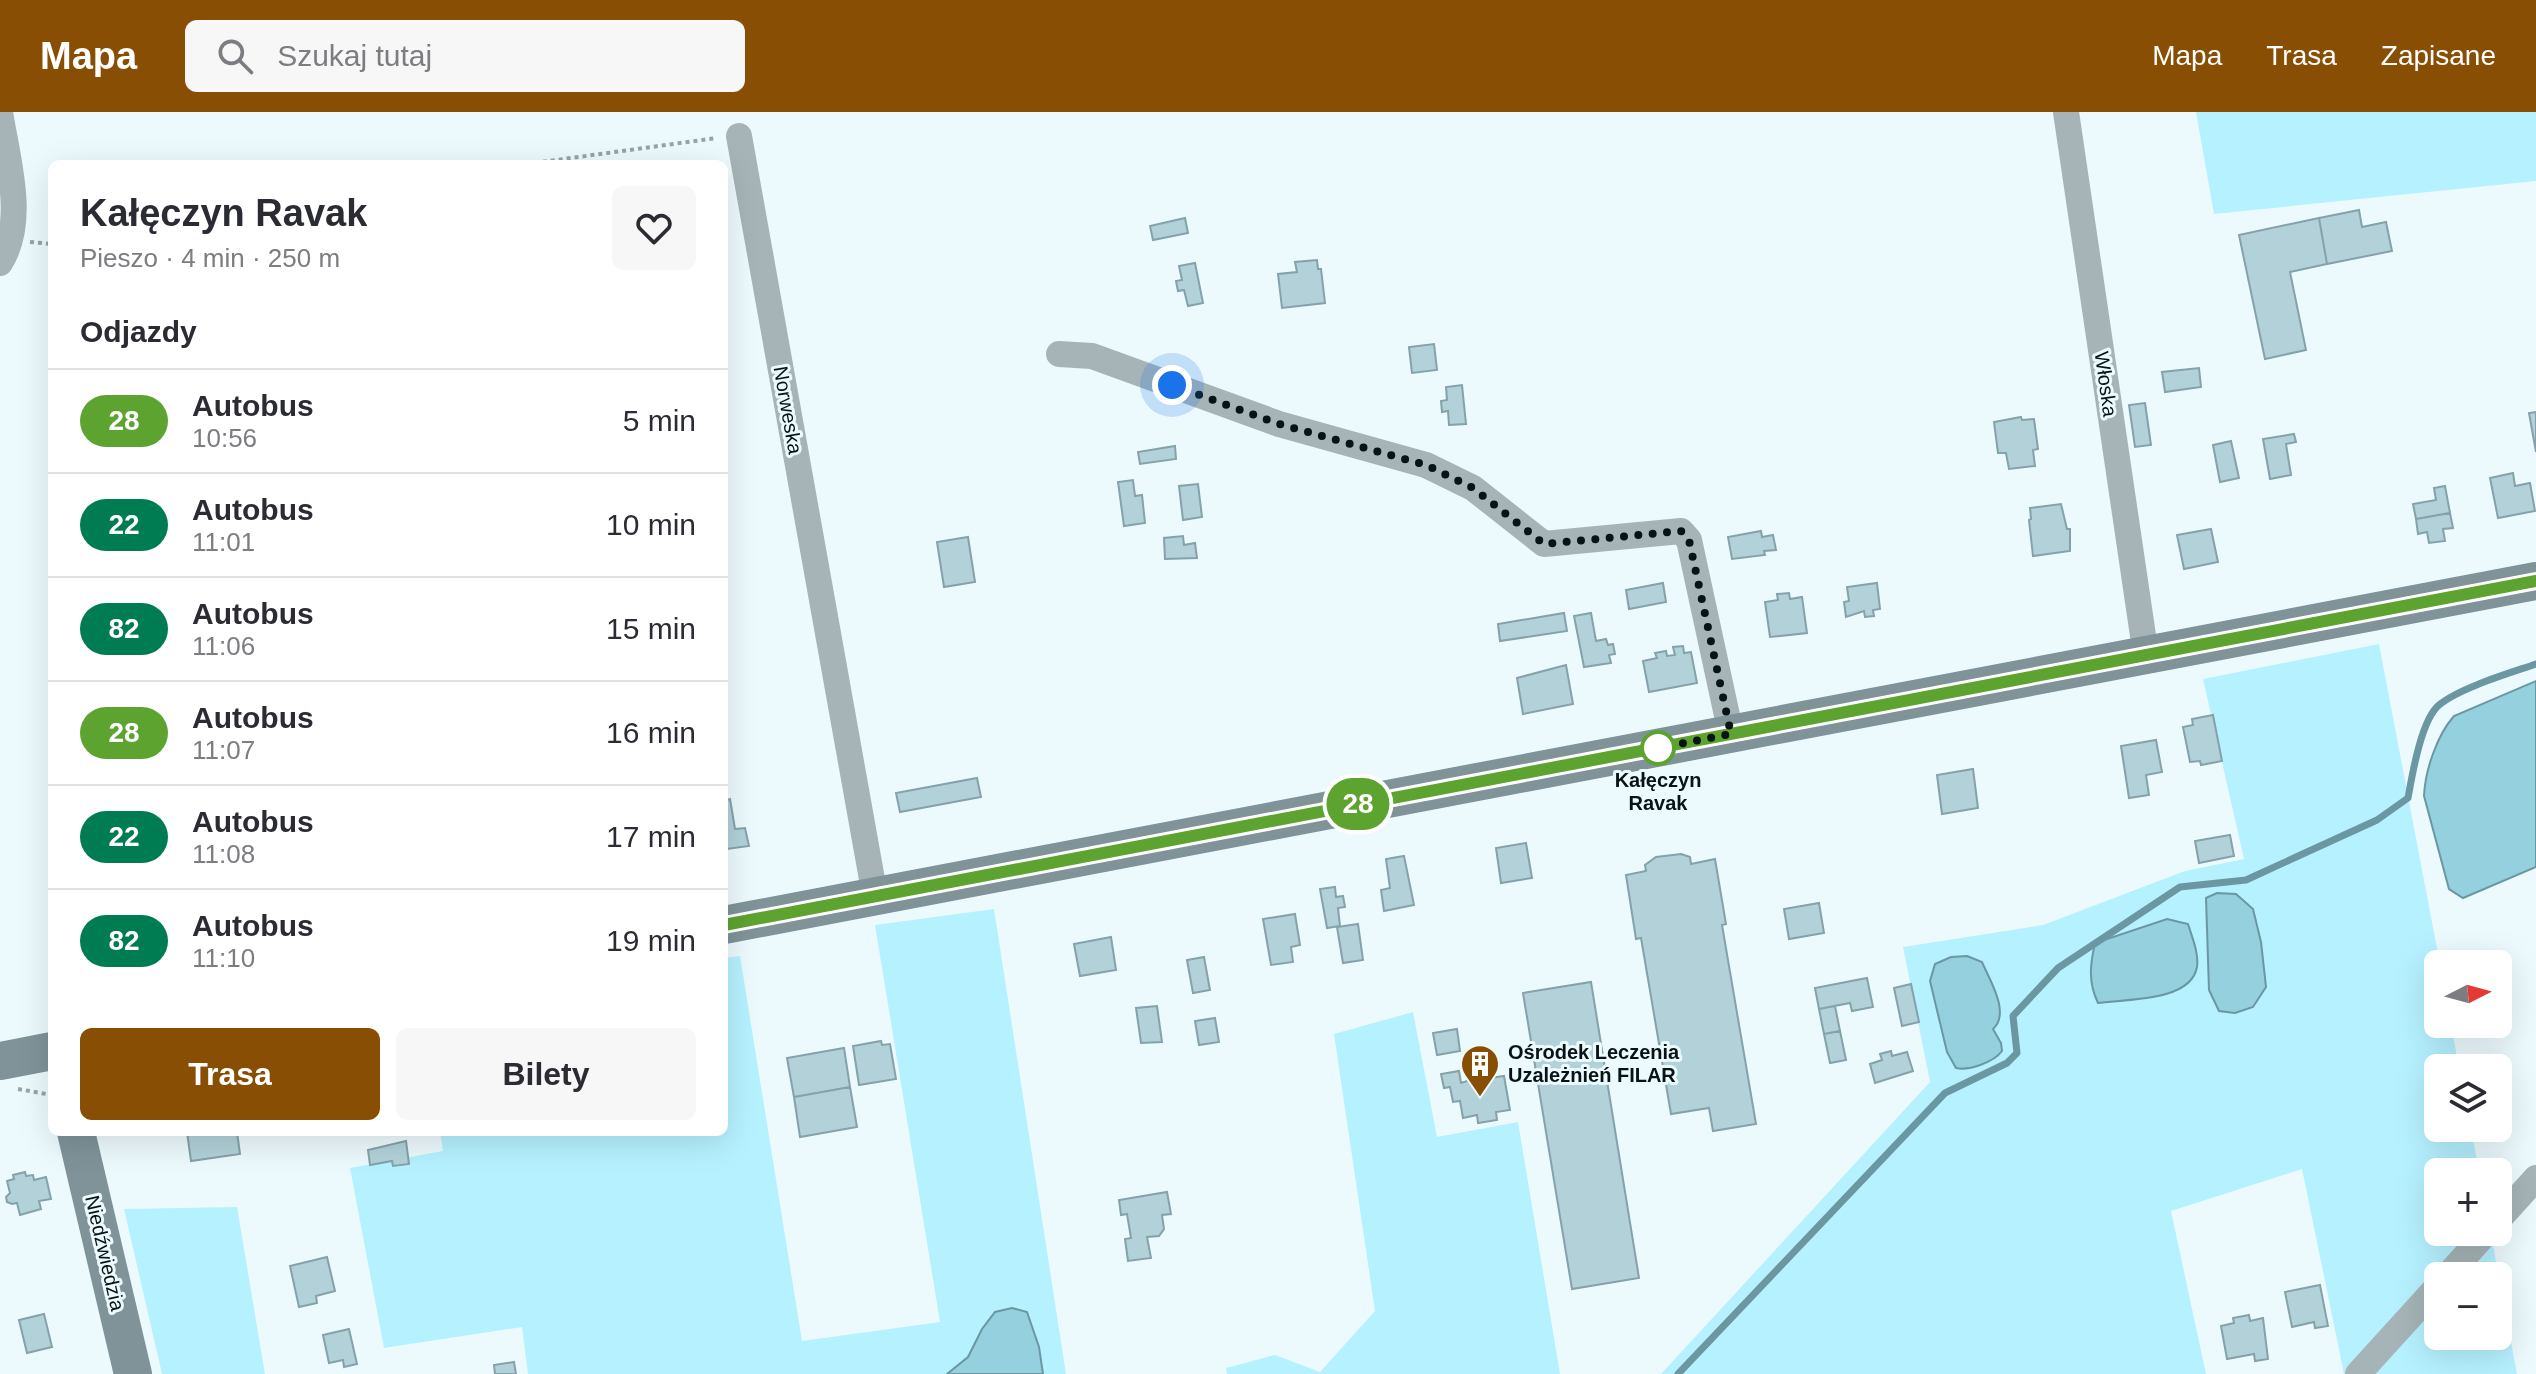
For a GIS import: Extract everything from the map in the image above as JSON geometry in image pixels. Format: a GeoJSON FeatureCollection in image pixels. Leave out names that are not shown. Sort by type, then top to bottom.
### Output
{"type":"FeatureCollection","features":[{"type":"Feature","properties":{"kind":"main road"},"geometry":{"type":"LineString","coordinates":[[728,924],[2536,581]]}},
{"type":"Feature","properties":{"kind":"main road"},"geometry":{"type":"LineString","coordinates":[[4,1074],[48,1053]]}},
{"type":"Feature","properties":{"kind":"main road","name":"Niedźwiedzia"},"geometry":{"type":"LineString","coordinates":[[77,1136],[133,1374]]}},
{"type":"Feature","properties":{"kind":"street"},"geometry":{"type":"LineString","coordinates":[[0,112],[13,223],[10,241],[0,263]]}},
{"type":"Feature","properties":{"kind":"street","name":"Włoska"},"geometry":{"type":"LineString","coordinates":[[2066,112],[2146,656]]}},
{"type":"Feature","properties":{"kind":"street","name":"Norweska"},"geometry":{"type":"LineString","coordinates":[[739,136],[875,896]]}},
{"type":"Feature","properties":{"kind":"street"},"geometry":{"type":"LineString","coordinates":[[1059,354],[1092,356],[1279,424],[1426,465],[1473,488],[1544,544],[1681,531],[1689,540],[1731,734]]}},
{"type":"Feature","properties":{"kind":"street"},"geometry":{"type":"LineString","coordinates":[[2512,1205],[2536,1178]]}},
{"type":"Feature","properties":{"kind":"street"},"geometry":{"type":"LineString","coordinates":[[2460,1262],[2474,1246]]}},
{"type":"Feature","properties":{"kind":"street"},"geometry":{"type":"LineString","coordinates":[[2358,1374],[2424,1301]]}},
{"type":"Feature","properties":{"kind":"path"},"geometry":{"type":"LineString","coordinates":[[557,160],[739,136]]}},
{"type":"Feature","properties":{"kind":"path"},"geometry":{"type":"LineString","coordinates":[[4,1074],[48,1093]]}},
{"type":"Feature","properties":{"kind":"shaded area"},"geometry":{"type":"Polygon","coordinates":[[[2196,112],[2536,112],[2536,181],[2214,214],[2196,112]]]}},
{"type":"Feature","properties":{"kind":"shaded area"},"geometry":{"type":"Polygon","coordinates":[[[2379,644],[2437,950],[2424,950],[2424,1038],[2454,1038],[2456,1054],[2424,1054],[2424,1142],[2474,1142],[2476,1158],[2424,1158],[2424,1246],[2462,1246],[2448,1262],[2424,1262],[2424,1288],[2346,1374],[2302,1169],[2171,1211],[2206,1374],[1661,1374],[1930,1082],[1903,947],[2043,925],[2185,871],[2244,859],[2203,679],[2379,644]]]}},
{"type":"Feature","properties":{"kind":"shaded area"},"geometry":{"type":"Polygon","coordinates":[[[2536,681],[2536,867],[2463,898],[2449,889],[2424,796],[2433,754],[2454,716],[2536,681]]]}},
{"type":"Feature","properties":{"kind":"shaded area"},"geometry":{"type":"Polygon","coordinates":[[[2217,893],[2236,894],[2253,909],[2261,942],[2266,987],[2253,1007],[2235,1013],[2219,1011],[2209,990],[2206,898],[2217,893]]]}},
{"type":"Feature","properties":{"kind":"shaded area"},"geometry":{"type":"Polygon","coordinates":[[[994,909],[1066,1374],[528,1374],[522,1327],[384,1348],[350,1168],[443,1151],[441,1136],[728,1136],[728,958],[740,956],[802,1341],[940,1322],[875,925],[994,909]]]}},
{"type":"Feature","properties":{"kind":"shaded area"},"geometry":{"type":"Polygon","coordinates":[[[2167,919],[2188,924],[2197,956],[2197,967],[2192,978],[2183,987],[2155,997],[2098,1003],[2091,973],[2095,943],[2167,919]]]}},
{"type":"Feature","properties":{"kind":"shaded area"},"geometry":{"type":"Polygon","coordinates":[[[1967,956],[1982,962],[1997,996],[2000,1014],[1993,1029],[2002,1051],[1987,1062],[1961,1069],[1956,1068],[1947,1052],[1930,981],[1935,964],[1951,957],[1967,956]]]}},
{"type":"Feature","properties":{"kind":"shaded area"},"geometry":{"type":"Polygon","coordinates":[[[1413,1012],[1437,1137],[1518,1122],[1560,1374],[1227,1374],[1226,1368],[1275,1355],[1320,1372],[1375,1311],[1334,1034],[1413,1012]]]}},
{"type":"Feature","properties":{"kind":"shaded area"},"geometry":{"type":"Polygon","coordinates":[[[237,1207],[265,1374],[162,1374],[124,1209],[237,1207]]]}},
{"type":"Feature","properties":{"kind":"shaded area"},"geometry":{"type":"Polygon","coordinates":[[[2492,1246],[2493,1246],[2496,1262],[2476,1262],[2492,1246]]]}},
{"type":"Feature","properties":{"kind":"shaded area"},"geometry":{"type":"Polygon","coordinates":[[[1012,1308],[1027,1312],[1039,1347],[1043,1374],[947,1374],[968,1357],[982,1329],[995,1312],[1012,1308]]]}},
{"type":"Feature","properties":{"kind":"shaded area"},"geometry":{"type":"Polygon","coordinates":[[[2424,1314],[2424,1350],[2512,1350],[2512,1347],[2517,1374],[2366,1374],[2424,1314]]]}},
{"type":"Feature","properties":{"kind":"building"},"geometry":{"type":"Polygon","coordinates":[[[2359,210],[2362,227],[2386,222],[2392,251],[2327,264],[2319,218],[2359,210]]]}},
{"type":"Feature","properties":{"kind":"building"},"geometry":{"type":"Polygon","coordinates":[[[1185,218],[1188,233],[1153,240],[1150,226],[1185,218]]]}},
{"type":"Feature","properties":{"kind":"building"},"geometry":{"type":"Polygon","coordinates":[[[2319,218],[2327,264],[2290,272],[2306,350],[2265,359],[2239,235],[2319,218]]]}},
{"type":"Feature","properties":{"kind":"building"},"geometry":{"type":"Polygon","coordinates":[[[1317,260],[1325,303],[1282,308],[1278,274],[1297,272],[1295,262],[1317,260]]]}},
{"type":"Feature","properties":{"kind":"building"},"geometry":{"type":"Polygon","coordinates":[[[1195,263],[1203,303],[1188,306],[1184,290],[1178,291],[1176,281],[1182,280],[1179,266],[1195,263]]]}},
{"type":"Feature","properties":{"kind":"building"},"geometry":{"type":"Polygon","coordinates":[[[1434,344],[1437,370],[1412,373],[1409,347],[1434,344]]]}},
{"type":"Feature","properties":{"kind":"building"},"geometry":{"type":"Polygon","coordinates":[[[2199,368],[2201,387],[2165,392],[2162,372],[2199,368]]]}},
{"type":"Feature","properties":{"kind":"building"},"geometry":{"type":"Polygon","coordinates":[[[1462,385],[1466,424],[1449,425],[1448,411],[1442,412],[1441,401],[1447,400],[1446,387],[1462,385]]]}},
{"type":"Feature","properties":{"kind":"building"},"geometry":{"type":"Polygon","coordinates":[[[2145,403],[2151,445],[2135,447],[2129,405],[2145,403]]]}},
{"type":"Feature","properties":{"kind":"building"},"geometry":{"type":"Polygon","coordinates":[[[2536,412],[2536,452],[2529,413],[2536,412]]]}},
{"type":"Feature","properties":{"kind":"building"},"geometry":{"type":"Polygon","coordinates":[[[2021,417],[2022,420],[2034,419],[2038,449],[2033,450],[2035,466],[2009,469],[2006,453],[1998,453],[1994,422],[2021,417]]]}},
{"type":"Feature","properties":{"kind":"building"},"geometry":{"type":"Polygon","coordinates":[[[2294,434],[2296,442],[2286,444],[2291,475],[2270,479],[2263,439],[2294,434]]]}},
{"type":"Feature","properties":{"kind":"building"},"geometry":{"type":"Polygon","coordinates":[[[2231,441],[2239,478],[2220,482],[2213,445],[2231,441]]]}},
{"type":"Feature","properties":{"kind":"building"},"geometry":{"type":"Polygon","coordinates":[[[1175,446],[1176,459],[1140,464],[1138,452],[1175,446]]]}},
{"type":"Feature","properties":{"kind":"building"},"geometry":{"type":"Polygon","coordinates":[[[2513,473],[2515,486],[2530,483],[2535,511],[2498,518],[2490,478],[2513,473]]]}},
{"type":"Feature","properties":{"kind":"building"},"geometry":{"type":"Polygon","coordinates":[[[1133,480],[1135,496],[1142,495],[1145,523],[1124,526],[1118,482],[1133,480]]]}},
{"type":"Feature","properties":{"kind":"building"},"geometry":{"type":"Polygon","coordinates":[[[1198,484],[1202,517],[1183,520],[1179,486],[1198,484]]]}},
{"type":"Feature","properties":{"kind":"building"},"geometry":{"type":"Polygon","coordinates":[[[2445,486],[2450,513],[2416,519],[2413,504],[2436,500],[2434,488],[2445,486]]]}},
{"type":"Feature","properties":{"kind":"building"},"geometry":{"type":"Polygon","coordinates":[[[2061,504],[2067,529],[2070,529],[2070,551],[2033,556],[2030,508],[2061,504]]]}},
{"type":"Feature","properties":{"kind":"building"},"geometry":{"type":"Polygon","coordinates":[[[2450,513],[2453,528],[2443,529],[2445,541],[2429,543],[2427,532],[2418,534],[2416,519],[2450,513]]]}},
{"type":"Feature","properties":{"kind":"building"},"geometry":{"type":"Polygon","coordinates":[[[2211,529],[2218,562],[2184,569],[2177,535],[2211,529]]]}},
{"type":"Feature","properties":{"kind":"building"},"geometry":{"type":"Polygon","coordinates":[[[1761,531],[1762,537],[1773,535],[1776,550],[1764,551],[1765,555],[1732,559],[1728,537],[1761,531]]]}},
{"type":"Feature","properties":{"kind":"building"},"geometry":{"type":"Polygon","coordinates":[[[1183,536],[1184,545],[1195,543],[1197,558],[1165,559],[1164,538],[1183,536]]]}},
{"type":"Feature","properties":{"kind":"building"},"geometry":{"type":"Polygon","coordinates":[[[968,537],[975,582],[944,587],[937,542],[968,537]]]}},
{"type":"Feature","properties":{"kind":"building"},"geometry":{"type":"Polygon","coordinates":[[[1663,583],[1666,602],[1629,609],[1626,590],[1663,583]]]}},
{"type":"Feature","properties":{"kind":"building"},"geometry":{"type":"Polygon","coordinates":[[[1877,583],[1880,609],[1873,610],[1874,616],[1865,617],[1864,611],[1846,617],[1844,602],[1849,601],[1847,587],[1877,583]]]}},
{"type":"Feature","properties":{"kind":"building"},"geometry":{"type":"Polygon","coordinates":[[[1789,593],[1790,599],[1802,597],[1807,633],[1770,637],[1765,602],[1778,600],[1777,594],[1789,593]]]}},
{"type":"Feature","properties":{"kind":"building"},"geometry":{"type":"Polygon","coordinates":[[[1564,613],[1567,631],[1500,641],[1498,624],[1564,613]]]}},
{"type":"Feature","properties":{"kind":"building"},"geometry":{"type":"Polygon","coordinates":[[[1591,613],[1596,641],[1606,639],[1608,645],[1613,644],[1615,654],[1609,655],[1611,663],[1584,667],[1574,616],[1591,613]]]}},
{"type":"Feature","properties":{"kind":"building"},"geometry":{"type":"Polygon","coordinates":[[[1683,646],[1684,653],[1691,652],[1697,683],[1649,692],[1643,661],[1657,658],[1655,653],[1666,651],[1667,656],[1675,655],[1673,647],[1683,646]]]}},
{"type":"Feature","properties":{"kind":"building"},"geometry":{"type":"Polygon","coordinates":[[[1566,665],[1573,704],[1523,714],[1517,678],[1566,665]]]}},
{"type":"Feature","properties":{"kind":"building"},"geometry":{"type":"Polygon","coordinates":[[[2213,715],[2222,761],[2201,765],[2200,761],[2190,762],[2183,727],[2193,725],[2192,719],[2213,715]]]}},
{"type":"Feature","properties":{"kind":"building"},"geometry":{"type":"Polygon","coordinates":[[[2156,740],[2162,772],[2146,775],[2149,795],[2129,798],[2121,746],[2156,740]]]}},
{"type":"Feature","properties":{"kind":"building"},"geometry":{"type":"Polygon","coordinates":[[[1973,769],[1978,808],[1942,814],[1937,775],[1973,769]]]}},
{"type":"Feature","properties":{"kind":"building"},"geometry":{"type":"Polygon","coordinates":[[[977,778],[981,797],[900,812],[896,793],[977,778]]]}},
{"type":"Feature","properties":{"kind":"building"},"geometry":{"type":"Polygon","coordinates":[[[728,800],[735,829],[745,828],[749,846],[728,849],[728,800]]]}},
{"type":"Feature","properties":{"kind":"building"},"geometry":{"type":"Polygon","coordinates":[[[2230,835],[2234,856],[2199,863],[2195,841],[2230,835]]]}},
{"type":"Feature","properties":{"kind":"building"},"geometry":{"type":"Polygon","coordinates":[[[1526,843],[1532,878],[1501,883],[1496,848],[1526,843]]]}},
{"type":"Feature","properties":{"kind":"building"},"geometry":{"type":"Polygon","coordinates":[[[1681,854],[1690,857],[1691,864],[1715,859],[1726,924],[1722,925],[1756,1124],[1713,1131],[1709,1108],[1671,1114],[1641,938],[1636,939],[1626,875],[1646,871],[1645,865],[1656,857],[1681,854]]]}},
{"type":"Feature","properties":{"kind":"building"},"geometry":{"type":"Polygon","coordinates":[[[1404,856],[1414,905],[1384,911],[1381,890],[1390,888],[1386,859],[1404,856]]]}},
{"type":"Feature","properties":{"kind":"building"},"geometry":{"type":"Polygon","coordinates":[[[1335,887],[1336,897],[1343,896],[1345,907],[1338,908],[1340,926],[1327,928],[1320,889],[1335,887]]]}},
{"type":"Feature","properties":{"kind":"building"},"geometry":{"type":"Polygon","coordinates":[[[1819,903],[1824,933],[1789,939],[1784,909],[1819,903]]]}},
{"type":"Feature","properties":{"kind":"building"},"geometry":{"type":"Polygon","coordinates":[[[1295,914],[1300,945],[1291,947],[1293,962],[1271,965],[1263,919],[1295,914]]]}},
{"type":"Feature","properties":{"kind":"building"},"geometry":{"type":"Polygon","coordinates":[[[1358,924],[1363,960],[1343,963],[1337,927],[1358,924]]]}},
{"type":"Feature","properties":{"kind":"building"},"geometry":{"type":"Polygon","coordinates":[[[1111,937],[1116,970],[1080,976],[1074,944],[1111,937]]]}},
{"type":"Feature","properties":{"kind":"building"},"geometry":{"type":"Polygon","coordinates":[[[1204,957],[1210,990],[1193,993],[1187,960],[1204,957]]]}},
{"type":"Feature","properties":{"kind":"building"},"geometry":{"type":"Polygon","coordinates":[[[1867,978],[1873,1007],[1852,1011],[1850,1003],[1819,1009],[1815,988],[1867,978]]]}},
{"type":"Feature","properties":{"kind":"building"},"geometry":{"type":"Polygon","coordinates":[[[1591,982],[1639,1278],[1572,1289],[1523,993],[1591,982]]]}},
{"type":"Feature","properties":{"kind":"building"},"geometry":{"type":"Polygon","coordinates":[[[1911,984],[1919,1022],[1902,1026],[1894,988],[1911,984]]]}},
{"type":"Feature","properties":{"kind":"building"},"geometry":{"type":"Polygon","coordinates":[[[1157,1006],[1162,1042],[1141,1043],[1136,1008],[1157,1006]]]}},
{"type":"Feature","properties":{"kind":"building"},"geometry":{"type":"Polygon","coordinates":[[[1835,1006],[1840,1031],[1824,1034],[1819,1009],[1835,1006]]]}},
{"type":"Feature","properties":{"kind":"building"},"geometry":{"type":"Polygon","coordinates":[[[1215,1018],[1219,1042],[1199,1045],[1195,1021],[1215,1018]]]}},
{"type":"Feature","properties":{"kind":"building"},"geometry":{"type":"Polygon","coordinates":[[[1457,1029],[1460,1051],[1437,1055],[1433,1033],[1457,1029]]]}},
{"type":"Feature","properties":{"kind":"building"},"geometry":{"type":"Polygon","coordinates":[[[1840,1031],[1846,1060],[1830,1063],[1824,1034],[1840,1031]]]}},
{"type":"Feature","properties":{"kind":"building"},"geometry":{"type":"Polygon","coordinates":[[[881,1041],[882,1045],[890,1044],[896,1079],[859,1085],[853,1046],[881,1041]]]}},
{"type":"Feature","properties":{"kind":"building"},"geometry":{"type":"Polygon","coordinates":[[[844,1048],[850,1087],[794,1097],[787,1058],[844,1048]]]}},
{"type":"Feature","properties":{"kind":"building"},"geometry":{"type":"Polygon","coordinates":[[[1891,1051],[1892,1056],[1907,1052],[1913,1071],[1875,1083],[1870,1064],[1882,1060],[1880,1054],[1891,1051]]]}},
{"type":"Feature","properties":{"kind":"building","name":"Ośrodek Leczenia Uzależnień FILAR"},"geometry":{"type":"Polygon","coordinates":[[[1459,1071],[1461,1083],[1489,1075],[1490,1078],[1504,1076],[1510,1110],[1496,1112],[1497,1120],[1478,1123],[1477,1115],[1463,1118],[1460,1101],[1453,1102],[1450,1087],[1444,1088],[1441,1074],[1459,1071]]]}},
{"type":"Feature","properties":{"kind":"building"},"geometry":{"type":"Polygon","coordinates":[[[850,1087],[857,1127],[800,1137],[794,1097],[850,1087]]]}},
{"type":"Feature","properties":{"kind":"building"},"geometry":{"type":"Polygon","coordinates":[[[188,1136],[238,1136],[240,1154],[191,1161],[188,1136]]]}},
{"type":"Feature","properties":{"kind":"building"},"geometry":{"type":"Polygon","coordinates":[[[406,1141],[409,1164],[393,1166],[392,1161],[370,1165],[368,1150],[406,1141]]]}},
{"type":"Feature","properties":{"kind":"building"},"geometry":{"type":"Polygon","coordinates":[[[25,1172],[26,1176],[33,1175],[34,1180],[46,1177],[51,1199],[39,1201],[41,1209],[20,1215],[17,1203],[7,1202],[6,1197],[10,1193],[7,1181],[14,1179],[13,1175],[25,1172]]]}},
{"type":"Feature","properties":{"kind":"building"},"geometry":{"type":"Polygon","coordinates":[[[1167,1192],[1171,1214],[1162,1215],[1164,1229],[1159,1236],[1147,1237],[1151,1258],[1128,1261],[1125,1239],[1131,1238],[1127,1214],[1121,1215],[1119,1200],[1167,1192]]]}},
{"type":"Feature","properties":{"kind":"building"},"geometry":{"type":"Polygon","coordinates":[[[327,1257],[335,1291],[316,1296],[317,1303],[299,1307],[290,1266],[327,1257]]]}},
{"type":"Feature","properties":{"kind":"building"},"geometry":{"type":"Polygon","coordinates":[[[2320,1285],[2328,1326],[2315,1328],[2314,1322],[2292,1327],[2285,1292],[2320,1285]]]}},
{"type":"Feature","properties":{"kind":"building"},"geometry":{"type":"Polygon","coordinates":[[[44,1314],[52,1347],[27,1353],[19,1320],[44,1314]]]}},
{"type":"Feature","properties":{"kind":"building"},"geometry":{"type":"Polygon","coordinates":[[[2249,1315],[2250,1321],[2263,1318],[2268,1359],[2255,1361],[2254,1354],[2227,1359],[2221,1326],[2234,1323],[2233,1318],[2249,1315]]]}},
{"type":"Feature","properties":{"kind":"building"},"geometry":{"type":"Polygon","coordinates":[[[349,1329],[357,1364],[344,1367],[343,1360],[329,1363],[323,1335],[349,1329]]]}},
{"type":"Feature","properties":{"kind":"building"},"geometry":{"type":"Polygon","coordinates":[[[514,1362],[516,1374],[495,1374],[494,1365],[514,1362]]]}},
{"type":"Feature","properties":{"kind":"waterway"},"geometry":{"type":"LineString","coordinates":[[1678,1374],[1945,1093],[2007,1063],[2017,1053],[2013,1016],[2058,968],[2180,887],[2246,880],[2377,820],[2408,798],[2422,735],[2439,705],[2472,687],[2536,664]]}},
{"type":"Feature","properties":{"kind":"bus line","name":"28"},"geometry":{"type":"LineString","coordinates":[[728,924],[2536,581]]}},
{"type":"Feature","properties":{"kind":"place","name":"Kałęczyn Ravak"},"geometry":{"type":"Point","coordinates":[1658,748]}},
{"type":"Feature","properties":{"kind":"place","name":"Ośrodek Leczenia Uzależnień FILAR"},"geometry":{"type":"Point","coordinates":[1480,1098]}},
{"type":"Feature","properties":{"kind":"route"},"geometry":{"type":"LineString","coordinates":[[1172,385],[1279,424],[1426,465],[1473,488],[1544,544],[1681,531],[1689,540],[1731,734],[1658,748]]}}]}
